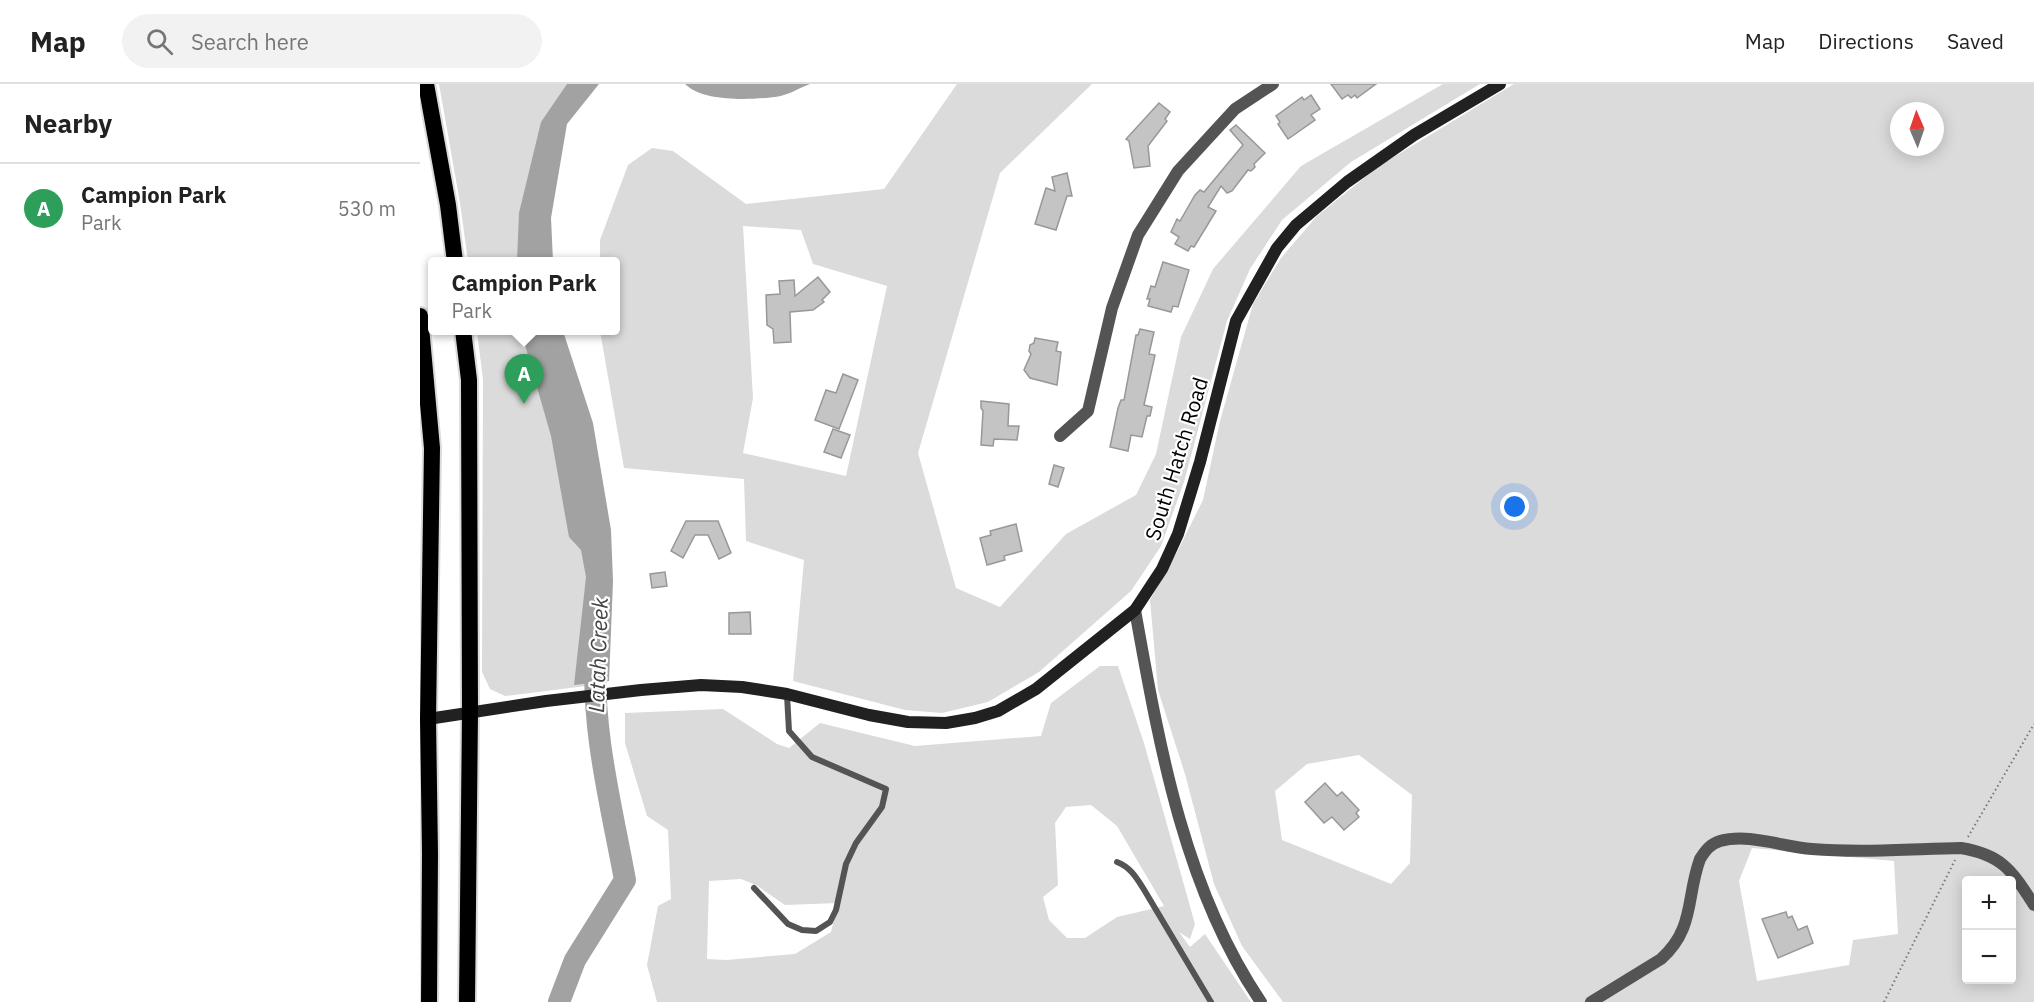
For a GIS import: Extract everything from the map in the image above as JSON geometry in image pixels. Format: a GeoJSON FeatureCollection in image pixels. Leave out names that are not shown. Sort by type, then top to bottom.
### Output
{"type":"FeatureCollection","features":[{"type":"Feature","properties":{"kind":"highway"},"geometry":{"type":"LineString","coordinates":[[426,84],[448,205],[454,257]]}},
{"type":"Feature","properties":{"kind":"highway"},"geometry":{"type":"LineString","coordinates":[[420,316],[432,448],[428,719],[429,1002]]}},
{"type":"Feature","properties":{"kind":"highway"},"geometry":{"type":"LineString","coordinates":[[464,335],[469,380],[470,713],[467,1002]]}},
{"type":"Feature","properties":{"kind":"main road","name":"South Hatch Road"},"geometry":{"type":"LineString","coordinates":[[428,719],[546,701],[701,685],[742,687],[787,694],[869,715],[908,722],[946,723],[998,711],[1036,689],[1135,610],[1162,569],[1178,534],[1200,462],[1236,321],[1277,248],[1296,225],[1347,182],[1414,135],[1500,84]]}},
{"type":"Feature","properties":{"kind":"street"},"geometry":{"type":"LineString","coordinates":[[1060,436],[1088,411],[1112,308],[1138,235],[1178,171],[1235,109],[1273,84]]}},
{"type":"Feature","properties":{"kind":"street"},"geometry":{"type":"LineString","coordinates":[[1135,610],[1163,754],[1184,836],[1215,918],[1249,985],[1261,1002]]}},
{"type":"Feature","properties":{"kind":"street"},"geometry":{"type":"LineString","coordinates":[[1590,1002],[1662,959],[1678,942],[1686,922],[1696,870],[1706,850],[1722,841],[1746,840],[1812,849],[1961,848],[1980,852],[2006,867],[2034,904]]}},
{"type":"Feature","properties":{"kind":"lane"},"geometry":{"type":"LineString","coordinates":[[754,888],[788,924],[802,930],[816,931],[830,922],[836,910],[846,864],[856,843],[882,807],[886,789],[813,757],[789,731],[787,694]]}},
{"type":"Feature","properties":{"kind":"lane"},"geometry":{"type":"LineString","coordinates":[[1118,862],[1126,865],[1149,897],[1211,1002]]}},
{"type":"Feature","properties":{"kind":"path"},"geometry":{"type":"LineString","coordinates":[[1884,1002],[1961,848],[2034,724]]}},
{"type":"Feature","properties":{"kind":"shaded area"},"geometry":{"type":"Polygon","coordinates":[[[439,84],[586,84],[557,121],[539,257],[467,257],[439,84]]]}},
{"type":"Feature","properties":{"kind":"shaded area"},"geometry":{"type":"Polygon","coordinates":[[[957,84],[1092,84],[1000,173],[918,453],[956,588],[1000,607],[1066,534],[1136,495],[1156,454],[1181,337],[1213,269],[1301,166],[1443,84],[1480,84],[1351,162],[1282,220],[1250,269],[1227,321],[1184,482],[1161,546],[1131,591],[1039,672],[988,702],[942,713],[905,710],[793,681],[804,560],[746,541],[744,479],[624,468],[601,335],[620,335],[620,257],[600,257],[600,240],[628,165],[652,148],[673,151],[746,204],[884,189],[957,84]],[[743,226],[753,398],[743,453],[846,476],[887,286],[813,264],[801,230],[743,226]]]}},
{"type":"Feature","properties":{"kind":"shaded area"},"geometry":{"type":"Polygon","coordinates":[[[1514,84],[2034,84],[2034,1002],[1283,1002],[1242,946],[1214,884],[1185,774],[1158,690],[1150,600],[1203,500],[1220,421],[1253,304],[1281,258],[1317,216],[1379,166],[1514,84]],[[1359,755],[1307,764],[1275,791],[1282,840],[1391,884],[1410,863],[1412,795],[1359,755]],[[1752,848],[1739,881],[1757,981],[1849,965],[1853,940],[1898,934],[1894,861],[1752,848]]]}},
{"type":"Feature","properties":{"kind":"shaded area"},"geometry":{"type":"Polygon","coordinates":[[[477,335],[546,335],[601,574],[602,684],[505,696],[490,689],[482,672],[483,380],[477,335]]]}},
{"type":"Feature","properties":{"kind":"shaded area"},"geometry":{"type":"Polygon","coordinates":[[[1100,666],[1118,666],[1144,743],[1195,924],[1190,939],[1179,932],[1190,947],[1205,934],[1251,1002],[657,1002],[647,965],[658,906],[671,899],[668,830],[647,816],[625,743],[625,713],[723,709],[777,744],[789,748],[820,723],[915,746],[1041,736],[1051,703],[1100,666]],[[1091,805],[1066,807],[1055,823],[1058,885],[1043,897],[1049,920],[1067,938],[1085,938],[1117,917],[1164,906],[1117,826],[1091,805]],[[741,879],[709,881],[707,959],[726,960],[795,954],[831,932],[838,903],[785,905],[756,885],[741,879]]]}},
{"type":"Feature","properties":{"kind":"water"},"geometry":{"type":"Polygon","coordinates":[[[567,84],[599,84],[567,124],[551,218],[553,257],[517,257],[519,213],[541,122],[567,84]]]}},
{"type":"Feature","properties":{"kind":"water"},"geometry":{"type":"Polygon","coordinates":[[[685,84],[810,84],[779,96],[740,99],[703,94],[685,84]]]}},
{"type":"Feature","properties":{"kind":"water"},"geometry":{"type":"Polygon","coordinates":[[[522,335],[564,335],[593,423],[611,530],[613,581],[609,681],[574,685],[586,577],[581,550],[569,537],[551,436],[522,335]]]}},
{"type":"Feature","properties":{"kind":"building"},"geometry":{"type":"Polygon","coordinates":[[[1331,84],[1376,84],[1357,98],[1355,95],[1351,98],[1348,95],[1342,99],[1331,84]]]}},
{"type":"Feature","properties":{"kind":"building"},"geometry":{"type":"Polygon","coordinates":[[[1311,95],[1320,109],[1311,115],[1315,120],[1288,139],[1278,124],[1280,122],[1276,116],[1302,97],[1304,100],[1311,95]]]}},
{"type":"Feature","properties":{"kind":"building"},"geometry":{"type":"Polygon","coordinates":[[[1159,103],[1170,112],[1165,119],[1167,121],[1148,146],[1150,166],[1134,168],[1129,141],[1126,139],[1159,103]]]}},
{"type":"Feature","properties":{"kind":"building"},"geometry":{"type":"Polygon","coordinates":[[[1236,125],[1265,153],[1232,191],[1227,193],[1221,186],[1208,207],[1216,211],[1194,247],[1191,246],[1188,251],[1175,244],[1179,237],[1171,232],[1177,219],[1180,221],[1195,195],[1200,190],[1204,192],[1243,145],[1230,130],[1236,125]]]}},
{"type":"Feature","properties":{"kind":"building"},"geometry":{"type":"Polygon","coordinates":[[[1067,173],[1072,196],[1067,196],[1056,230],[1035,224],[1046,188],[1055,191],[1052,177],[1067,173]]]}},
{"type":"Feature","properties":{"kind":"building"},"geometry":{"type":"Polygon","coordinates":[[[1163,262],[1189,270],[1178,307],[1173,306],[1171,312],[1148,306],[1150,299],[1147,299],[1151,286],[1155,287],[1163,262]]]}},
{"type":"Feature","properties":{"kind":"building"},"geometry":{"type":"Polygon","coordinates":[[[818,277],[830,292],[822,300],[824,302],[813,310],[790,312],[791,342],[774,343],[773,329],[767,325],[766,295],[780,294],[779,281],[794,280],[795,296],[818,277]]]}},
{"type":"Feature","properties":{"kind":"building"},"geometry":{"type":"Polygon","coordinates":[[[1140,329],[1154,332],[1149,354],[1155,355],[1144,405],[1152,407],[1150,416],[1147,416],[1142,437],[1131,435],[1128,451],[1110,447],[1118,408],[1121,400],[1124,400],[1136,335],[1140,329]]]}},
{"type":"Feature","properties":{"kind":"building"},"geometry":{"type":"Polygon","coordinates":[[[1035,338],[1058,342],[1056,351],[1061,352],[1057,385],[1030,378],[1024,370],[1031,354],[1030,345],[1034,343],[1035,338]]]}},
{"type":"Feature","properties":{"kind":"building"},"geometry":{"type":"Polygon","coordinates":[[[843,374],[858,380],[839,429],[815,420],[826,390],[836,393],[843,374]]]}},
{"type":"Feature","properties":{"kind":"building"},"geometry":{"type":"Polygon","coordinates":[[[981,401],[1009,404],[1008,426],[1019,426],[1017,440],[994,439],[993,446],[981,445],[983,411],[981,401]]]}},
{"type":"Feature","properties":{"kind":"building"},"geometry":{"type":"Polygon","coordinates":[[[833,429],[850,435],[841,458],[824,452],[833,429]]]}},
{"type":"Feature","properties":{"kind":"building"},"geometry":{"type":"Polygon","coordinates":[[[1054,465],[1064,468],[1058,487],[1049,484],[1054,465]]]}},
{"type":"Feature","properties":{"kind":"building"},"geometry":{"type":"Polygon","coordinates":[[[686,521],[718,521],[731,553],[719,559],[708,535],[695,535],[683,558],[671,551],[686,521]]]}},
{"type":"Feature","properties":{"kind":"building"},"geometry":{"type":"Polygon","coordinates":[[[1016,524],[1022,551],[1004,556],[1005,560],[987,565],[980,538],[991,535],[990,531],[1016,524]]]}},
{"type":"Feature","properties":{"kind":"building"},"geometry":{"type":"Polygon","coordinates":[[[665,572],[667,586],[652,588],[650,574],[665,572]]]}},
{"type":"Feature","properties":{"kind":"building"},"geometry":{"type":"Polygon","coordinates":[[[750,612],[751,634],[729,634],[729,613],[750,612]]]}},
{"type":"Feature","properties":{"kind":"building"},"geometry":{"type":"Polygon","coordinates":[[[1325,783],[1337,796],[1342,792],[1359,810],[1356,813],[1359,817],[1344,830],[1332,817],[1324,823],[1305,802],[1325,783]]]}},
{"type":"Feature","properties":{"kind":"building"},"geometry":{"type":"Polygon","coordinates":[[[1786,912],[1788,918],[1792,916],[1798,930],[1807,926],[1813,943],[1778,958],[1762,919],[1786,912]]]}},
{"type":"Feature","properties":{"kind":"waterway","name":"Latah Creek"},"geometry":{"type":"LineString","coordinates":[[559,1002],[575,960],[625,880],[599,737],[596,709],[596,651]]}},
{"type":"Feature","properties":{"kind":"place","name":"Campion Park"},"geometry":{"type":"Point","coordinates":[524,404]}}]}
